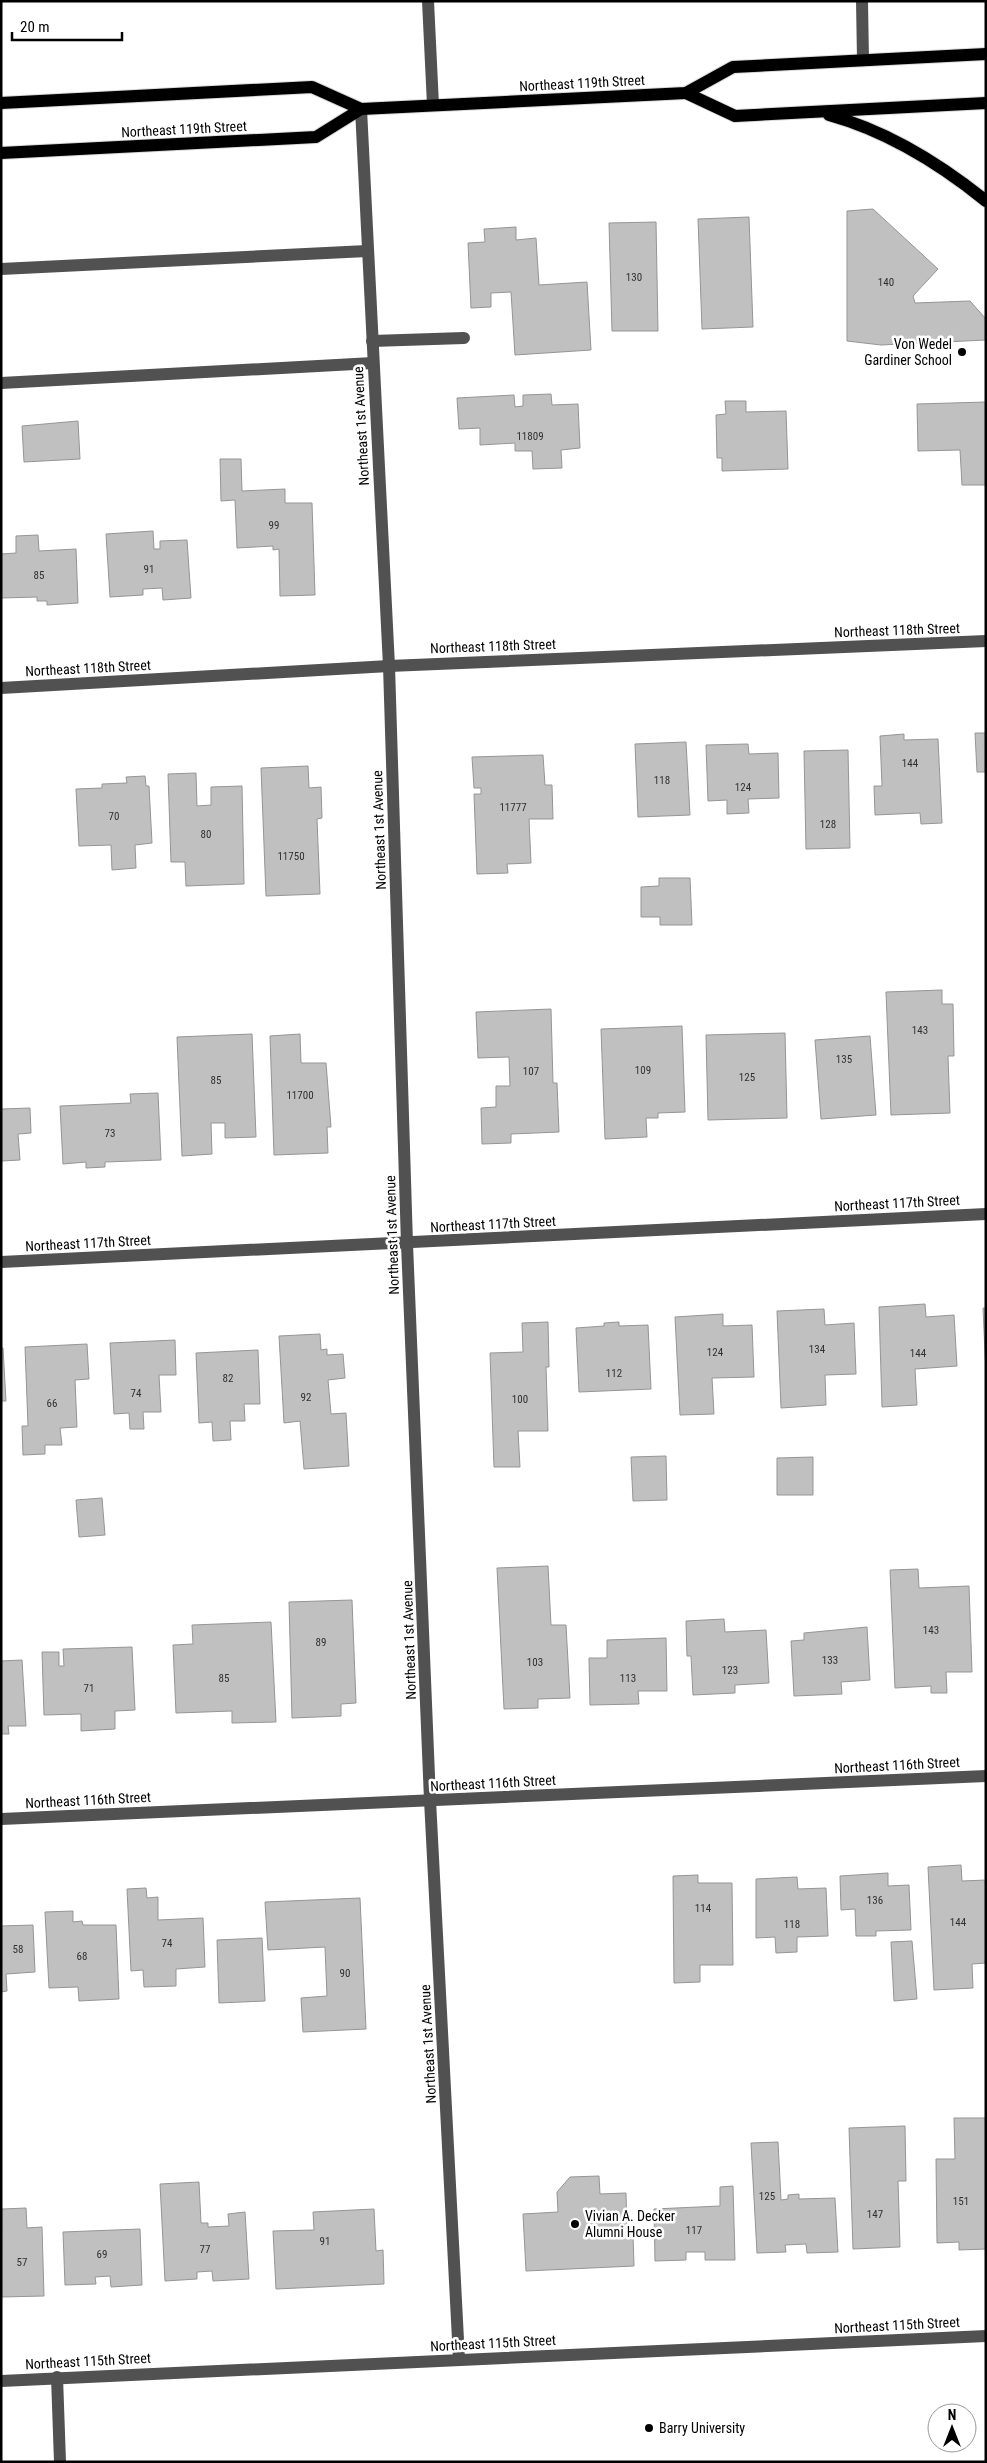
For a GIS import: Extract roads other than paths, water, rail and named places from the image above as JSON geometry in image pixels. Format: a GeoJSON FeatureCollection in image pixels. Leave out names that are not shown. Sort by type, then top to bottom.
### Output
{"type":"FeatureCollection","features":[{"type":"Feature","properties":{"kind":"main road","name":"Northeast 119th Street"},"geometry":{"type":"LineString","coordinates":[[1,102],[312,87],[361,109],[433,106],[686,93],[733,67],[986,54]]}},
{"type":"Feature","properties":{"kind":"main road","name":"Northeast 119th Street"},"geometry":{"type":"LineString","coordinates":[[686,93],[735,116],[986,103]]}},
{"type":"Feature","properties":{"kind":"main road","name":"Northeast 119th Street"},"geometry":{"type":"LineString","coordinates":[[1,153],[316,137],[361,109]]}},
{"type":"Feature","properties":{"kind":"main road"},"geometry":{"type":"LineString","coordinates":[[816,112],[854,122],[884,135],[959,180],[986,201]]}},
{"type":"Feature","properties":{"kind":"street"},"geometry":{"type":"LineString","coordinates":[[428,1],[433,106]]}},
{"type":"Feature","properties":{"kind":"street"},"geometry":{"type":"LineString","coordinates":[[862,1],[863,60]]}},
{"type":"Feature","properties":{"kind":"street","name":"Northeast 1st Avenue"},"geometry":{"type":"LineString","coordinates":[[361,109],[389,666],[407,1244],[430,1800],[459,2359]]}},
{"type":"Feature","properties":{"kind":"street"},"geometry":{"type":"LineString","coordinates":[[1,269],[367,251]]}},
{"type":"Feature","properties":{"kind":"street"},"geometry":{"type":"LineString","coordinates":[[372,341],[464,338]]}},
{"type":"Feature","properties":{"kind":"street"},"geometry":{"type":"LineString","coordinates":[[1,383],[373,363]]}},
{"type":"Feature","properties":{"kind":"street","name":"Northeast 118th Street"},"geometry":{"type":"LineString","coordinates":[[1,688],[389,666],[986,641]]}},
{"type":"Feature","properties":{"kind":"street","name":"Northeast 117th Street"},"geometry":{"type":"LineString","coordinates":[[1,1262],[407,1244],[986,1214]]}},
{"type":"Feature","properties":{"kind":"street","name":"Northeast 116th Street"},"geometry":{"type":"LineString","coordinates":[[1,1819],[986,1776]]}},
{"type":"Feature","properties":{"kind":"street","name":"Northeast 115th Street"},"geometry":{"type":"LineString","coordinates":[[1,2381],[986,2336]]}},
{"type":"Feature","properties":{"kind":"street"},"geometry":{"type":"LineString","coordinates":[[56,2377],[60,2462]]}},
{"type":"Feature","properties":{"kind":"place","name":"Von Wedel Gardiner School"},"geometry":{"type":"Point","coordinates":[962,352]}},
{"type":"Feature","properties":{"kind":"place","name":"Vivian A. Decker Alumni House"},"geometry":{"type":"Point","coordinates":[575,2224]}},
{"type":"Feature","properties":{"kind":"place","name":"Barry University"},"geometry":{"type":"Point","coordinates":[649,2428]}}]}
